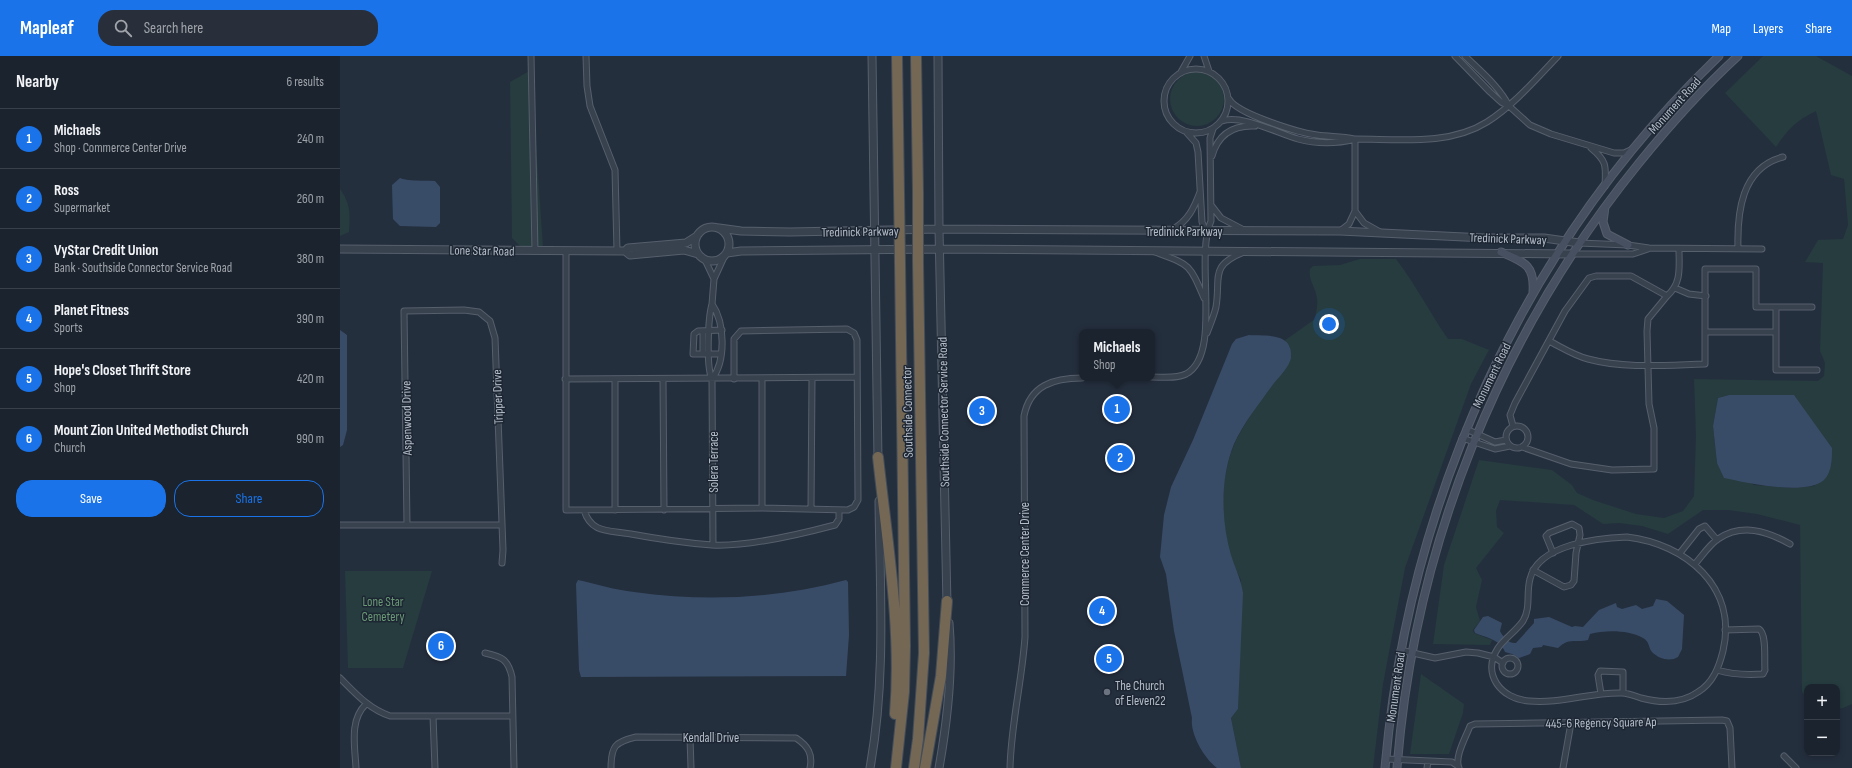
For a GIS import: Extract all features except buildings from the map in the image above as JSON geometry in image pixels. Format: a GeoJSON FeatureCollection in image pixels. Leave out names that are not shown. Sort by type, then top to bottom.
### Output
{"type":"FeatureCollection","features":[{"type":"Feature","properties":{"kind":"highway","name":"Southside Connector"},"geometry":{"type":"LineString","coordinates":[[896,768],[904,692],[905,646],[897,56]]}},
{"type":"Feature","properties":{"kind":"highway","name":"Southside Connector"},"geometry":{"type":"LineString","coordinates":[[914,768],[919,732],[924,653],[916,56]]}},
{"type":"Feature","properties":{"kind":"highway"},"geometry":{"type":"LineString","coordinates":[[878,457],[894,597],[896,707],[890,768]]}},
{"type":"Feature","properties":{"kind":"highway"},"geometry":{"type":"LineString","coordinates":[[925,768],[941,676],[947,602]]}},
{"type":"Feature","properties":{"kind":"main road","name":"Monument Road"},"geometry":{"type":"LineString","coordinates":[[1386,768],[1400,650],[1410,605],[1429,533],[1462,438],[1488,377],[1532,294],[1565,241],[1634,148],[1687,88],[1720,56]]}},
{"type":"Feature","properties":{"kind":"main road","name":"Monument Road"},"geometry":{"type":"LineString","coordinates":[[1397,768],[1412,653],[1439,542],[1473,443],[1517,348],[1539,308],[1572,254],[1605,206],[1664,132],[1738,56]]}},
{"type":"Feature","properties":{"kind":"main road"},"geometry":{"type":"LineString","coordinates":[[1605,206],[1603,222],[1607,234],[1628,245]]}},
{"type":"Feature","properties":{"kind":"main road"},"geometry":{"type":"LineString","coordinates":[[1501,252],[1522,261],[1529,268],[1533,279],[1532,294]]}},
{"type":"Feature","properties":{"kind":"street"},"geometry":{"type":"LineString","coordinates":[[531,56],[535,251]]}},
{"type":"Feature","properties":{"kind":"street"},"geometry":{"type":"LineString","coordinates":[[586,56],[587,86],[590,106],[615,170],[617,251]]}},
{"type":"Feature","properties":{"kind":"street"},"geometry":{"type":"LineString","coordinates":[[870,768],[875,738],[880,687],[881,635],[872,56]]}},
{"type":"Feature","properties":{"kind":"street","name":"Southside Connector Service Road"},"geometry":{"type":"LineString","coordinates":[[938,56],[939,230],[947,602],[950,635],[950,665],[947,707],[939,768]]}},
{"type":"Feature","properties":{"kind":"street"},"geometry":{"type":"LineString","coordinates":[[1190,56],[1187,64],[1167,87],[1164,104],[1170,120],[1192,137],[1197,147],[1200,161],[1202,222],[1206,232]]}},
{"type":"Feature","properties":{"kind":"street"},"geometry":{"type":"LineString","coordinates":[[1204,56],[1208,71]]}},
{"type":"Feature","properties":{"kind":"street"},"geometry":{"type":"LineString","coordinates":[[1455,56],[1490,92],[1501,102],[1509,106],[1530,125],[1551,134],[1614,153],[1624,153],[1634,148]]}},
{"type":"Feature","properties":{"kind":"street"},"geometry":{"type":"LineString","coordinates":[[1465,56],[1505,97],[1509,106]]}},
{"type":"Feature","properties":{"kind":"street"},"geometry":{"type":"LineString","coordinates":[[1222,121],[1238,119],[1298,139],[1314,142],[1344,142],[1355,139],[1432,138],[1450,136],[1486,123],[1509,106],[1558,56]]}},
{"type":"Feature","properties":{"kind":"street"},"geometry":{"type":"LineString","coordinates":[[1179,74],[1194,69],[1208,71],[1222,81],[1228,97],[1232,103],[1241,110],[1283,126],[1318,135],[1343,136],[1355,139]]}},
{"type":"Feature","properties":{"kind":"street"},"geometry":{"type":"LineString","coordinates":[[1184,131],[1199,133],[1213,129],[1222,121],[1228,106],[1228,97]]}},
{"type":"Feature","properties":{"kind":"street"},"geometry":{"type":"LineString","coordinates":[[1211,160],[1215,147],[1223,135],[1228,131],[1237,127],[1261,127]]}},
{"type":"Feature","properties":{"kind":"street"},"geometry":{"type":"LineString","coordinates":[[1206,338],[1205,251],[1206,232],[1211,222],[1210,138],[1213,129]]}},
{"type":"Feature","properties":{"kind":"street"},"geometry":{"type":"LineString","coordinates":[[1340,231],[1349,224],[1356,211],[1355,139]]}},
{"type":"Feature","properties":{"kind":"street"},"geometry":{"type":"LineString","coordinates":[[1587,145],[1603,158],[1605,164],[1605,186]]}},
{"type":"Feature","properties":{"kind":"street"},"geometry":{"type":"LineString","coordinates":[[1738,249],[1739,213],[1746,190],[1753,179],[1772,160],[1784,157]]}},
{"type":"Feature","properties":{"kind":"street"},"geometry":{"type":"LineString","coordinates":[[1168,231],[1180,225],[1189,217],[1196,204],[1201,189]]}},
{"type":"Feature","properties":{"kind":"street"},"geometry":{"type":"LineString","coordinates":[[1211,204],[1221,218],[1228,223],[1248,232]]}},
{"type":"Feature","properties":{"kind":"street"},"geometry":{"type":"LineString","coordinates":[[1356,211],[1364,223],[1382,233]]}},
{"type":"Feature","properties":{"kind":"street"},"geometry":{"type":"LineString","coordinates":[[707,228],[719,228],[729,239],[730,244],[726,254],[718,260],[705,260],[698,254],[695,245],[697,236],[707,228]]}},
{"type":"Feature","properties":{"kind":"street","name":"Tredinick Parkway"},"geometry":{"type":"LineString","coordinates":[[719,228],[741,231],[1340,231],[1485,238],[1544,238],[1579,243],[1628,245],[1649,248],[1762,249]]}},
{"type":"Feature","properties":{"kind":"street","name":"Lone Star Road"},"geometry":{"type":"LineString","coordinates":[[340,249],[566,252],[625,251],[628,248],[686,243],[697,236]]}},
{"type":"Feature","properties":{"kind":"street","name":"Tredinick Parkway"},"geometry":{"type":"LineString","coordinates":[[726,254],[741,251],[940,249],[1633,254],[1649,248]]}},
{"type":"Feature","properties":{"kind":"street"},"geometry":{"type":"LineString","coordinates":[[1462,438],[1494,449],[1510,446],[1515,448],[1522,447],[1571,464],[1612,470],[1654,468],[1654,428],[1649,404],[1648,319],[1675,288],[1679,280],[1679,249]]}},
{"type":"Feature","properties":{"kind":"street","name":"Lone Star Road"},"geometry":{"type":"LineString","coordinates":[[625,251],[630,255],[684,250],[698,254]]}},
{"type":"Feature","properties":{"kind":"street"},"geometry":{"type":"LineString","coordinates":[[1150,251],[1178,260],[1189,267],[1205,300]]}},
{"type":"Feature","properties":{"kind":"street"},"geometry":{"type":"LineString","coordinates":[[1155,377],[1178,377],[1186,374],[1194,368],[1200,358],[1216,307],[1218,278],[1221,267],[1231,258],[1247,251]]}},
{"type":"Feature","properties":{"kind":"street"},"geometry":{"type":"LineString","coordinates":[[566,252],[566,510],[762,508],[848,510],[854,506],[858,500],[857,340],[854,333],[847,329],[741,331],[734,339],[734,379]]}},
{"type":"Feature","properties":{"kind":"street","name":"Solera Terrace"},"geometry":{"type":"LineString","coordinates":[[714,545],[712,379],[708,372],[706,354],[714,279],[726,254]]}},
{"type":"Feature","properties":{"kind":"street","name":"Solera Terrace"},"geometry":{"type":"LineString","coordinates":[[705,260],[714,279]]}},
{"type":"Feature","properties":{"kind":"street"},"geometry":{"type":"LineString","coordinates":[[1549,340],[1587,359],[1607,363],[1648,365],[1705,364],[1705,269],[1756,269],[1756,307],[1812,307]]}},
{"type":"Feature","properties":{"kind":"street"},"geometry":{"type":"LineString","coordinates":[[1513,426],[1510,415],[1515,403],[1565,311],[1589,278],[1596,276],[1630,276],[1667,296]]}},
{"type":"Feature","properties":{"kind":"street"},"geometry":{"type":"LineString","coordinates":[[1675,288],[1689,294],[1706,296]]}},
{"type":"Feature","properties":{"kind":"street","name":"Solera Terrace"},"geometry":{"type":"LineString","coordinates":[[712,304],[717,311],[722,330],[723,342],[717,373],[712,379]]}},
{"type":"Feature","properties":{"kind":"street"},"geometry":{"type":"LineString","coordinates":[[1776,307],[1776,370],[1817,370]]}},
{"type":"Feature","properties":{"kind":"street","name":"Aspenwood Drive"},"geometry":{"type":"LineString","coordinates":[[404,310],[407,525]]}},
{"type":"Feature","properties":{"kind":"street","name":"Tripper Drive"},"geometry":{"type":"LineString","coordinates":[[404,310],[464,310],[479,312],[490,321],[495,338],[500,525],[503,550],[502,563]]}},
{"type":"Feature","properties":{"kind":"street"},"geometry":{"type":"LineString","coordinates":[[703,330],[706,354]]}},
{"type":"Feature","properties":{"kind":"street"},"geometry":{"type":"LineString","coordinates":[[720,354],[693,354],[693,341],[694,334],[698,331],[722,330]]}},
{"type":"Feature","properties":{"kind":"street"},"geometry":{"type":"LineString","coordinates":[[1706,332],[1776,332]]}},
{"type":"Feature","properties":{"kind":"street"},"geometry":{"type":"LineString","coordinates":[[762,378],[762,508]]}},
{"type":"Feature","properties":{"kind":"street"},"geometry":{"type":"LineString","coordinates":[[811,509],[812,378]]}},
{"type":"Feature","properties":{"kind":"street"},"geometry":{"type":"LineString","coordinates":[[565,379],[857,378]]}},
{"type":"Feature","properties":{"kind":"street","name":"Commerce Center Drive"},"geometry":{"type":"LineString","coordinates":[[1010,768],[1013,726],[1023,661],[1025,636],[1024,416],[1026,408],[1034,393],[1048,383],[1057,379],[1079,378]]}},
{"type":"Feature","properties":{"kind":"street"},"geometry":{"type":"LineString","coordinates":[[615,379],[615,510]]}},
{"type":"Feature","properties":{"kind":"street"},"geometry":{"type":"LineString","coordinates":[[663,379],[664,510]]}},
{"type":"Feature","properties":{"kind":"street"},"geometry":{"type":"LineString","coordinates":[[1510,446],[1506,440],[1508,431],[1513,426]]}},
{"type":"Feature","properties":{"kind":"street"},"geometry":{"type":"LineString","coordinates":[[1513,426],[1523,427],[1528,432],[1527,443],[1522,447]]}},
{"type":"Feature","properties":{"kind":"street"},"geometry":{"type":"LineString","coordinates":[[1466,429],[1495,442],[1506,440]]}},
{"type":"Feature","properties":{"kind":"street"},"geometry":{"type":"LineString","coordinates":[[584,510],[587,520],[595,528],[656,538],[714,545],[741,543],[781,537],[835,525],[839,519],[839,510]]}},
{"type":"Feature","properties":{"kind":"street"},"geometry":{"type":"LineString","coordinates":[[1533,570],[1564,587],[1571,585],[1574,581],[1576,553],[1579,542],[1578,528],[1572,524],[1546,536],[1553,553]]}},
{"type":"Feature","properties":{"kind":"street"},"geometry":{"type":"LineString","coordinates":[[340,525],[500,525]]}},
{"type":"Feature","properties":{"kind":"street"},"geometry":{"type":"LineString","coordinates":[[1680,553],[1699,529],[1705,526],[1717,540]]}},
{"type":"Feature","properties":{"kind":"street"},"geometry":{"type":"LineString","coordinates":[[1695,564],[1717,540],[1744,530],[1760,530],[1778,537],[1790,544]]}},
{"type":"Feature","properties":{"kind":"street"},"geometry":{"type":"LineString","coordinates":[[1628,537],[1649,541],[1680,553],[1695,564],[1711,583],[1720,598],[1724,611],[1725,643],[1718,670],[1700,692],[1680,700],[1655,701],[1624,693],[1601,694],[1564,701],[1527,701],[1516,698],[1504,692],[1497,685],[1492,672],[1494,656],[1499,647],[1522,622],[1526,614],[1529,581],[1536,564],[1553,553],[1579,542],[1599,538],[1628,537]]}},
{"type":"Feature","properties":{"kind":"street"},"geometry":{"type":"LineString","coordinates":[[1718,670],[1729,674],[1743,675],[1763,674],[1765,670],[1763,631],[1759,629],[1725,630]]}},
{"type":"Feature","properties":{"kind":"street"},"geometry":{"type":"LineString","coordinates":[[1400,650],[1435,658],[1466,652],[1494,656],[1503,663]]}},
{"type":"Feature","properties":{"kind":"street"},"geometry":{"type":"LineString","coordinates":[[485,653],[498,656],[505,660],[510,667],[512,677],[514,768]]}},
{"type":"Feature","properties":{"kind":"street"},"geometry":{"type":"LineString","coordinates":[[1601,694],[1598,675],[1600,671],[1623,672],[1624,693]]}},
{"type":"Feature","properties":{"kind":"street"},"geometry":{"type":"LineString","coordinates":[[340,678],[366,704],[377,712],[390,716],[512,716]]}},
{"type":"Feature","properties":{"kind":"street"},"geometry":{"type":"LineString","coordinates":[[356,768],[355,726],[357,717],[366,704]]}},
{"type":"Feature","properties":{"kind":"street"},"geometry":{"type":"LineString","coordinates":[[433,716],[434,768]]}},
{"type":"Feature","properties":{"kind":"street","name":"445-6 Regency Square Ap"},"geometry":{"type":"LineString","coordinates":[[1457,767],[1457,760],[1466,735],[1470,726],[1475,724],[1727,721],[1730,728],[1732,768]]}},
{"type":"Feature","properties":{"kind":"street"},"geometry":{"type":"LineString","coordinates":[[1563,768],[1571,723]]}},
{"type":"Feature","properties":{"kind":"street","name":"Kendall Drive"},"geometry":{"type":"LineString","coordinates":[[611,768],[611,755],[614,746],[623,740],[636,737],[796,738],[808,748],[812,760],[810,768]]}},
{"type":"Feature","properties":{"kind":"street"},"geometry":{"type":"LineString","coordinates":[[690,737],[691,768]]}},
{"type":"Feature","properties":{"kind":"street"},"geometry":{"type":"LineString","coordinates":[[1784,756],[1796,768]]}},
{"type":"Feature","properties":{"kind":"street","name":"445-6 Regency Square Ap"},"geometry":{"type":"LineString","coordinates":[[1386,758],[1398,760],[1452,762],[1457,767]]}},
{"type":"Feature","properties":{"kind":"street"},"geometry":{"type":"LineString","coordinates":[[1427,768],[1428,761]]}},
{"type":"Feature","properties":{"kind":"green space"},"geometry":{"type":"Polygon","coordinates":[[[1763,56],[1816,56],[1852,76],[1852,704],[1840,708],[1840,684],[1804,684],[1804,694],[1802,692],[1800,525],[1757,514],[1728,510],[1703,510],[1668,534],[1642,526],[1619,523],[1603,524],[1574,505],[1500,500],[1496,511],[1497,527],[1504,533],[1476,568],[1482,580],[1476,607],[1480,621],[1473,630],[1474,633],[1492,640],[1490,645],[1433,644],[1444,565],[1479,460],[1552,470],[1572,485],[1577,493],[1593,500],[1636,514],[1664,518],[1683,511],[1694,496],[1696,436],[1694,379],[1818,381],[1824,376],[1825,363],[1820,351],[1823,263],[1805,262],[1818,240],[1843,239],[1848,225],[1844,179],[1831,175],[1816,111],[1803,118],[1793,126],[1776,147],[1725,93],[1763,56]],[[1729,395],[1718,398],[1713,426],[1717,463],[1754,485],[1792,488],[1815,486],[1793,395],[1729,395]]]}},
{"type":"Feature","properties":{"kind":"green space"},"geometry":{"type":"Polygon","coordinates":[[[531,70],[543,247],[520,246],[512,238],[510,82],[531,70]]]}},
{"type":"Feature","properties":{"kind":"green space"},"geometry":{"type":"Polygon","coordinates":[[[1197,72],[1207,74],[1216,80],[1222,89],[1224,99],[1222,109],[1216,118],[1207,124],[1197,126],[1187,124],[1178,118],[1172,109],[1170,99],[1172,89],[1178,80],[1187,74],[1197,72]]]}},
{"type":"Feature","properties":{"kind":"green space"},"geometry":{"type":"Polygon","coordinates":[[[340,189],[348,204],[350,220],[349,232],[340,236],[340,189]]]}},
{"type":"Feature","properties":{"kind":"green space"},"geometry":{"type":"Polygon","coordinates":[[[1360,259],[1396,259],[1448,339],[1462,339],[1489,350],[1471,384],[1405,568],[1383,684],[1373,768],[1241,768],[1231,718],[1238,709],[1241,580],[1234,565],[1225,531],[1223,495],[1225,478],[1229,461],[1238,436],[1290,347],[1284,341],[1315,319],[1317,301],[1310,277],[1310,269],[1313,266],[1340,265],[1360,259]]]}},
{"type":"Feature","properties":{"kind":"green space","name":"Lone Star Cemetery"},"geometry":{"type":"Polygon","coordinates":[[[345,571],[432,571],[403,668],[348,668],[345,571]]]}},
{"type":"Feature","properties":{"kind":"green space"},"geometry":{"type":"Polygon","coordinates":[[[1421,674],[1464,704],[1463,713],[1449,754],[1410,754],[1421,674]]]}},
{"type":"Feature","properties":{"kind":"water"},"geometry":{"type":"Polygon","coordinates":[[[400,178],[435,181],[440,187],[440,223],[436,227],[400,226],[393,219],[392,185],[400,178]]]}},
{"type":"Feature","properties":{"kind":"water"},"geometry":{"type":"Polygon","coordinates":[[[340,330],[347,335],[347,430],[343,445],[340,447],[340,330]]]}},
{"type":"Feature","properties":{"kind":"water"},"geometry":{"type":"Polygon","coordinates":[[[1249,335],[1272,336],[1284,340],[1288,343],[1290,348],[1291,358],[1286,368],[1242,428],[1229,457],[1226,471],[1224,485],[1225,528],[1231,555],[1243,593],[1238,709],[1231,718],[1241,768],[1217,768],[1203,752],[1193,731],[1192,718],[1174,631],[1166,574],[1160,557],[1164,515],[1171,487],[1193,440],[1232,344],[1236,339],[1249,335]]]}},
{"type":"Feature","properties":{"kind":"water"},"geometry":{"type":"Polygon","coordinates":[[[1729,395],[1794,395],[1832,448],[1832,460],[1827,477],[1815,485],[1791,488],[1747,483],[1724,478],[1717,463],[1713,426],[1718,398],[1729,395]]]}},
{"type":"Feature","properties":{"kind":"water"},"geometry":{"type":"Polygon","coordinates":[[[578,580],[634,592],[714,598],[767,595],[846,580],[848,582],[849,635],[846,676],[581,677],[579,670],[576,584],[578,580]]]}},
{"type":"Feature","properties":{"kind":"water"},"geometry":{"type":"Polygon","coordinates":[[[1656,599],[1667,601],[1684,615],[1682,649],[1678,657],[1675,659],[1665,659],[1658,656],[1652,652],[1648,643],[1643,638],[1637,635],[1610,631],[1590,634],[1588,640],[1569,641],[1558,648],[1543,645],[1542,647],[1533,648],[1530,654],[1519,658],[1505,652],[1496,642],[1475,633],[1474,630],[1483,617],[1488,616],[1502,623],[1500,631],[1506,640],[1516,643],[1534,623],[1534,619],[1549,617],[1572,627],[1583,627],[1599,610],[1616,603],[1617,607],[1622,609],[1636,605],[1642,609],[1653,606],[1656,599]]]}},
{"type":"Feature","properties":{"kind":"place","name":"Michaels"},"geometry":{"type":"Point","coordinates":[1117,409]}},
{"type":"Feature","properties":{"kind":"place","name":"VyStar Credit Union"},"geometry":{"type":"Point","coordinates":[982,411]}},
{"type":"Feature","properties":{"kind":"place","name":"Ross"},"geometry":{"type":"Point","coordinates":[1120,458]}},
{"type":"Feature","properties":{"kind":"place","name":"Planet Fitness"},"geometry":{"type":"Point","coordinates":[1102,611]}},
{"type":"Feature","properties":{"kind":"place","name":"Mount Zion United Methodist Church"},"geometry":{"type":"Point","coordinates":[441,646]}},
{"type":"Feature","properties":{"kind":"place","name":"Hope's Closet Thrift Store"},"geometry":{"type":"Point","coordinates":[1109,659]}},
{"type":"Feature","properties":{"kind":"place","name":"The Church of Eleven22"},"geometry":{"type":"Point","coordinates":[1107,692]}}]}
